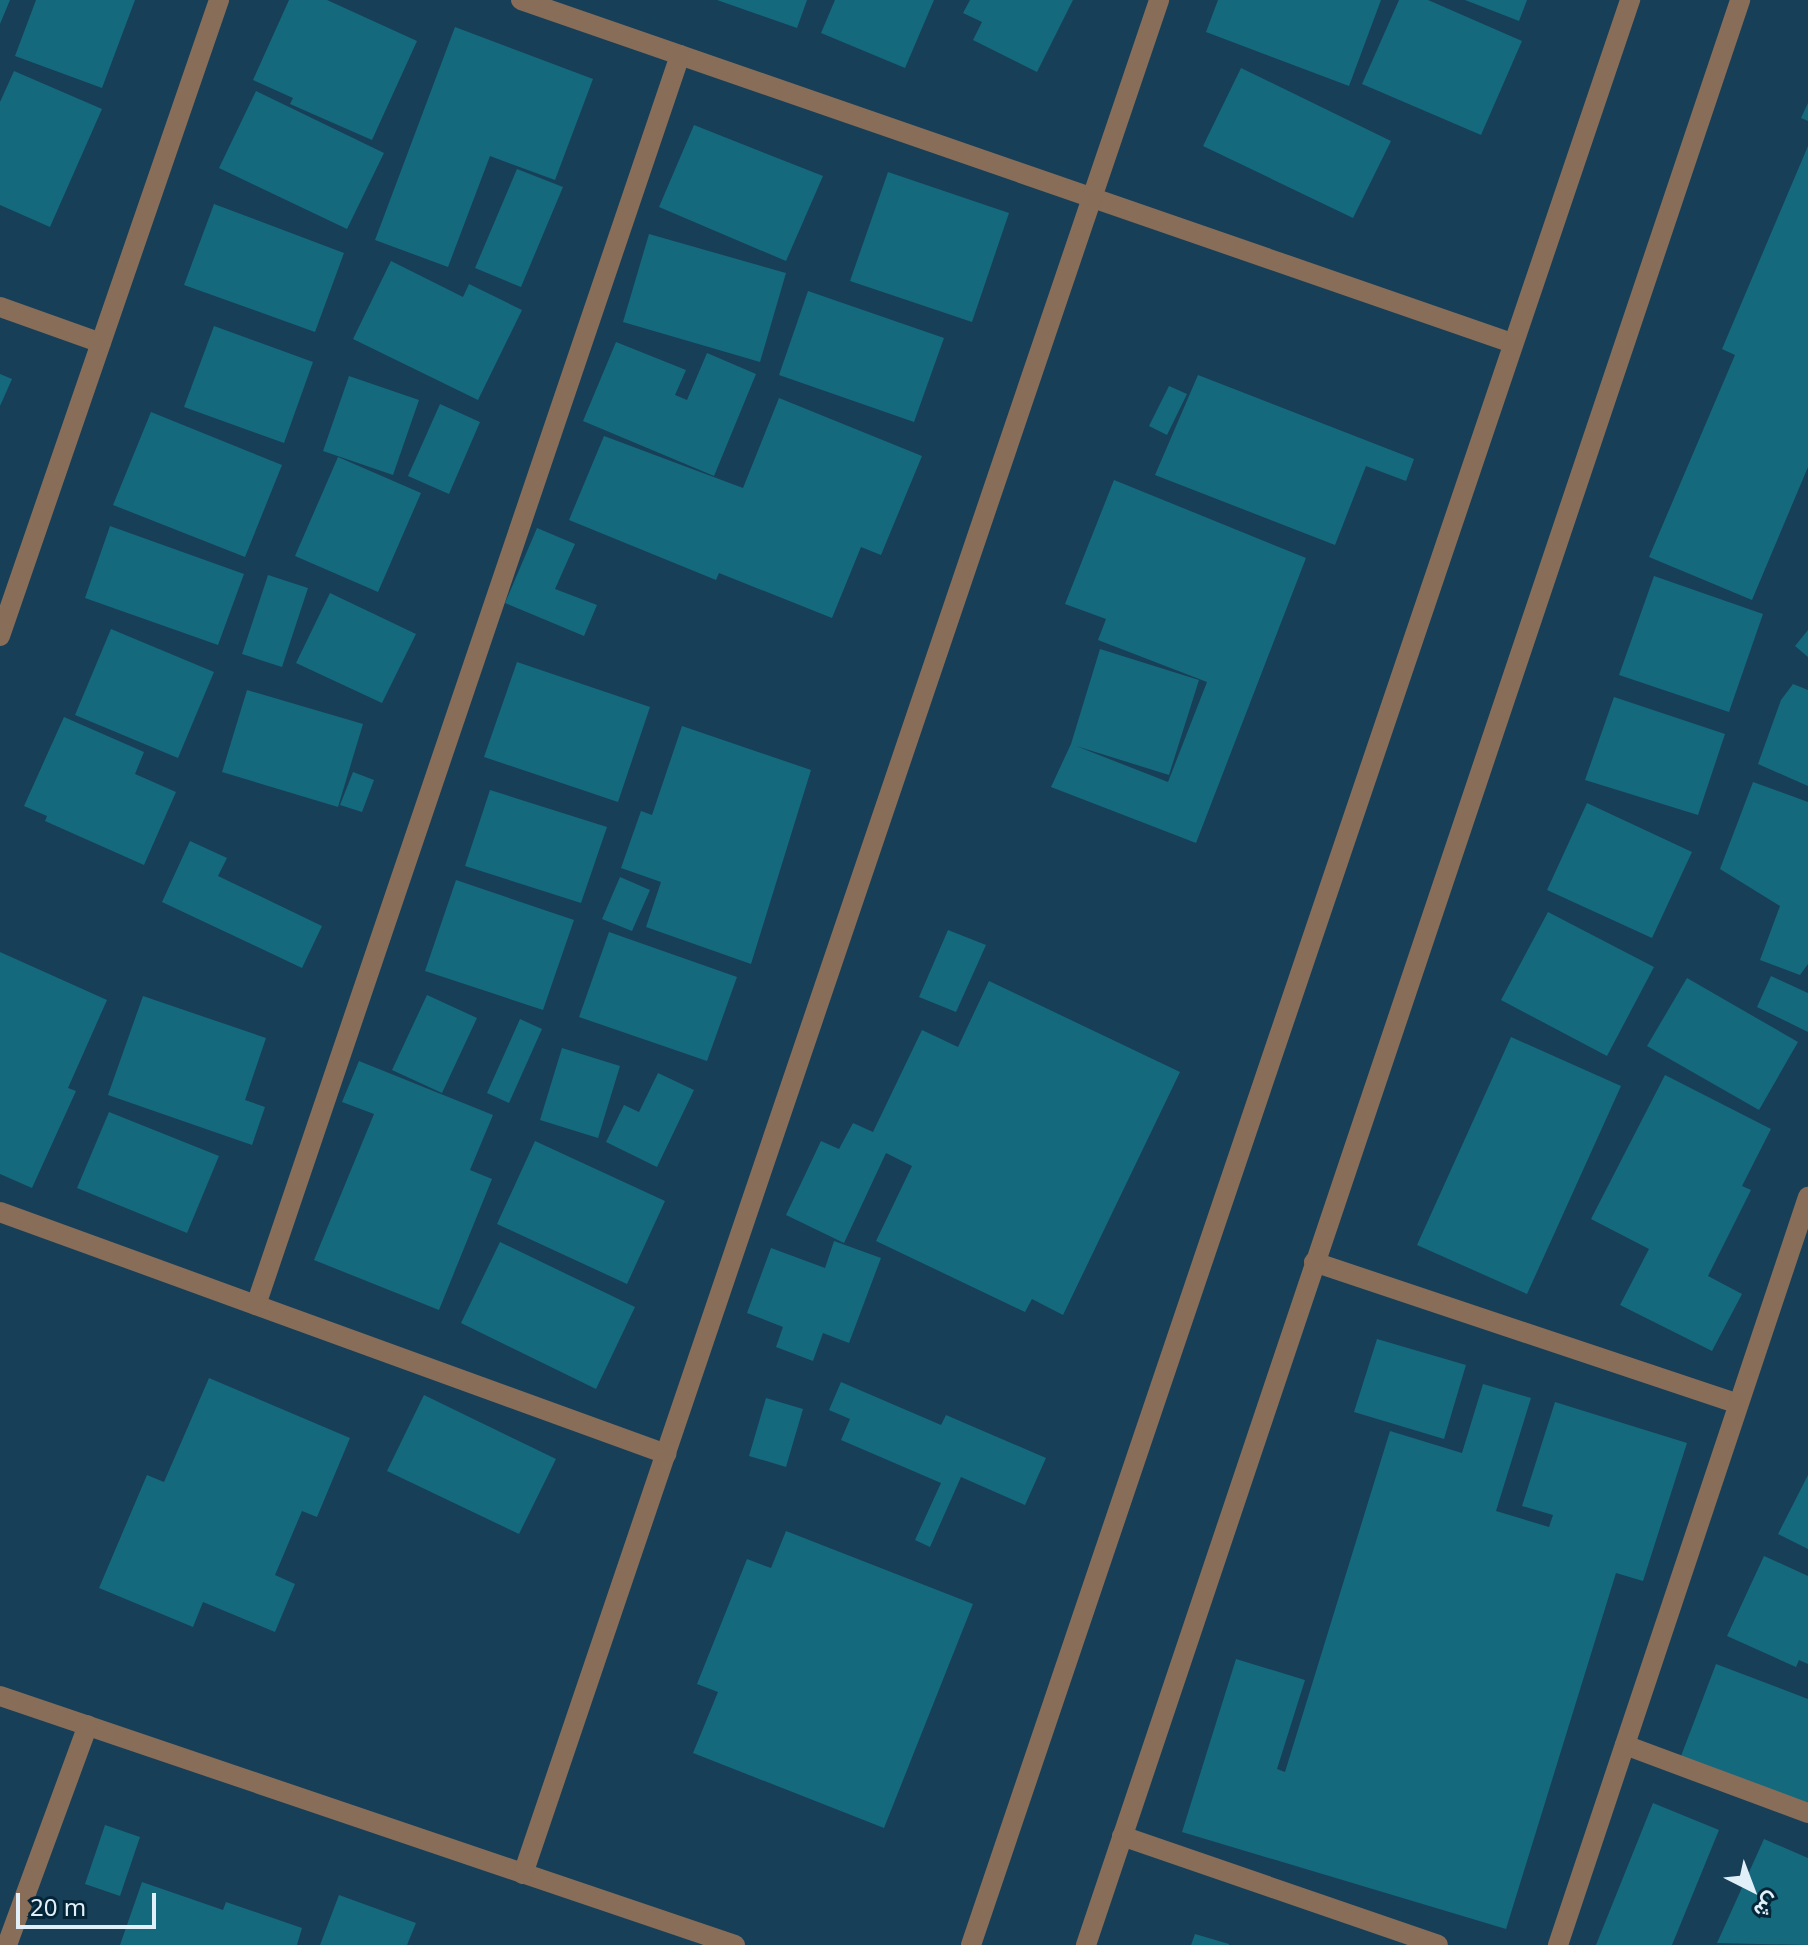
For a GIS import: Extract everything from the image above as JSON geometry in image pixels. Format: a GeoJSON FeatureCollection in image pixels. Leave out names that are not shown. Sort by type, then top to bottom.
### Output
{"type":"FeatureCollection","features":[{"type":"Feature","properties":{"kind":"street"},"geometry":{"type":"LineString","coordinates":[[0,636],[219,0]]}},
{"type":"Feature","properties":{"kind":"street"},"geometry":{"type":"LineString","coordinates":[[521,0],[1512,343]]}},
{"type":"Feature","properties":{"kind":"street"},"geometry":{"type":"LineString","coordinates":[[523,1874],[1094,199],[1159,0]]}},
{"type":"Feature","properties":{"kind":"street"},"geometry":{"type":"LineString","coordinates":[[971,1945],[1630,0]]}},
{"type":"Feature","properties":{"kind":"street"},"geometry":{"type":"LineString","coordinates":[[1086,1945],[1740,0]]}},
{"type":"Feature","properties":{"kind":"street"},"geometry":{"type":"LineString","coordinates":[[256,1305],[680,55]]}},
{"type":"Feature","properties":{"kind":"street"},"geometry":{"type":"LineString","coordinates":[[0,307],[101,343]]}},
{"type":"Feature","properties":{"kind":"street"},"geometry":{"type":"LineString","coordinates":[[1558,1945],[1808,1197]]}},
{"type":"Feature","properties":{"kind":"street"},"geometry":{"type":"LineString","coordinates":[[0,1212],[666,1454]]}},
{"type":"Feature","properties":{"kind":"street"},"geometry":{"type":"LineString","coordinates":[[1314,1262],[1738,1404]]}},
{"type":"Feature","properties":{"kind":"street"},"geometry":{"type":"LineString","coordinates":[[0,1696],[735,1945]]}},
{"type":"Feature","properties":{"kind":"street"},"geometry":{"type":"LineString","coordinates":[[7,1945],[88,1725]]}},
{"type":"Feature","properties":{"kind":"street"},"geometry":{"type":"LineString","coordinates":[[1625,1745],[1808,1813]]}},
{"type":"Feature","properties":{"kind":"street"},"geometry":{"type":"LineString","coordinates":[[1122,1836],[1438,1945]]}},
{"type":"Feature","properties":{"kind":"building"},"geometry":{"type":"Polygon","coordinates":[[[0,0],[10,0],[0,24],[0,0]]]}},
{"type":"Feature","properties":{"kind":"building"},"geometry":{"type":"Polygon","coordinates":[[[36,0],[135,0],[102,88],[15,56],[36,0]]]}},
{"type":"Feature","properties":{"kind":"building"},"geometry":{"type":"Polygon","coordinates":[[[289,0],[327,0],[417,41],[372,140],[290,104],[293,98],[253,80],[289,0]]]}},
{"type":"Feature","properties":{"kind":"building"},"geometry":{"type":"Polygon","coordinates":[[[717,0],[807,0],[797,28],[717,0]]]}},
{"type":"Feature","properties":{"kind":"building"},"geometry":{"type":"Polygon","coordinates":[[[835,0],[934,0],[905,68],[821,33],[835,0]]]}},
{"type":"Feature","properties":{"kind":"building"},"geometry":{"type":"Polygon","coordinates":[[[970,0],[1073,0],[1037,72],[973,40],[982,22],[963,13],[970,0]]]}},
{"type":"Feature","properties":{"kind":"building"},"geometry":{"type":"Polygon","coordinates":[[[1218,0],[1381,0],[1349,86],[1206,32],[1218,0]]]}},
{"type":"Feature","properties":{"kind":"building"},"geometry":{"type":"Polygon","coordinates":[[[1399,0],[1428,0],[1522,41],[1481,135],[1362,84],[1399,0]]]}},
{"type":"Feature","properties":{"kind":"building"},"geometry":{"type":"Polygon","coordinates":[[[1465,0],[1527,0],[1519,21],[1465,0]]]}},
{"type":"Feature","properties":{"kind":"building"},"geometry":{"type":"Polygon","coordinates":[[[455,27],[593,79],[555,180],[490,156],[448,267],[375,240],[455,27]]]}},
{"type":"Feature","properties":{"kind":"building"},"geometry":{"type":"Polygon","coordinates":[[[1241,68],[1391,141],[1353,218],[1203,146],[1241,68]]]}},
{"type":"Feature","properties":{"kind":"building"},"geometry":{"type":"Polygon","coordinates":[[[14,71],[102,109],[50,227],[0,205],[0,102],[14,71]]]}},
{"type":"Feature","properties":{"kind":"building"},"geometry":{"type":"Polygon","coordinates":[[[256,91],[384,153],[347,229],[219,168],[256,91]]]}},
{"type":"Feature","properties":{"kind":"building"},"geometry":{"type":"Polygon","coordinates":[[[1808,103],[1808,121],[1801,118],[1808,103]]]}},
{"type":"Feature","properties":{"kind":"building"},"geometry":{"type":"Polygon","coordinates":[[[694,125],[823,176],[786,261],[659,207],[694,125]]]}},
{"type":"Feature","properties":{"kind":"building"},"geometry":{"type":"Polygon","coordinates":[[[1808,146],[1808,467],[1752,600],[1649,557],[1735,355],[1722,349],[1808,146]]]}},
{"type":"Feature","properties":{"kind":"building"},"geometry":{"type":"Polygon","coordinates":[[[517,169],[563,187],[521,287],[475,268],[517,169]]]}},
{"type":"Feature","properties":{"kind":"building"},"geometry":{"type":"Polygon","coordinates":[[[888,172],[1009,213],[972,322],[850,281],[888,172]]]}},
{"type":"Feature","properties":{"kind":"building"},"geometry":{"type":"Polygon","coordinates":[[[214,204],[344,253],[315,332],[184,285],[214,204]]]}},
{"type":"Feature","properties":{"kind":"building"},"geometry":{"type":"Polygon","coordinates":[[[649,234],[786,273],[760,362],[623,322],[649,234]]]}},
{"type":"Feature","properties":{"kind":"building"},"geometry":{"type":"Polygon","coordinates":[[[391,261],[463,297],[469,284],[522,310],[478,400],[353,339],[391,261]]]}},
{"type":"Feature","properties":{"kind":"building"},"geometry":{"type":"Polygon","coordinates":[[[808,291],[944,338],[914,422],[779,375],[808,291]]]}},
{"type":"Feature","properties":{"kind":"building"},"geometry":{"type":"Polygon","coordinates":[[[214,326],[313,362],[284,443],[184,407],[214,326]]]}},
{"type":"Feature","properties":{"kind":"building"},"geometry":{"type":"Polygon","coordinates":[[[616,342],[686,370],[675,395],[687,400],[707,353],[756,374],[714,476],[583,421],[616,342]]]}},
{"type":"Feature","properties":{"kind":"building"},"geometry":{"type":"Polygon","coordinates":[[[0,374],[12,379],[0,406],[0,374]]]}},
{"type":"Feature","properties":{"kind":"building"},"geometry":{"type":"Polygon","coordinates":[[[1198,375],[1414,459],[1406,481],[1366,466],[1335,545],[1155,475],[1198,375]]]}},
{"type":"Feature","properties":{"kind":"building"},"geometry":{"type":"Polygon","coordinates":[[[349,376],[419,400],[393,475],[323,451],[349,376]]]}},
{"type":"Feature","properties":{"kind":"building"},"geometry":{"type":"Polygon","coordinates":[[[1169,386],[1187,394],[1167,435],[1149,426],[1169,386]]]}},
{"type":"Feature","properties":{"kind":"building"},"geometry":{"type":"Polygon","coordinates":[[[779,398],[922,456],[881,555],[861,547],[832,618],[719,573],[716,580],[569,520],[604,436],[743,488],[779,398]]]}},
{"type":"Feature","properties":{"kind":"building"},"geometry":{"type":"Polygon","coordinates":[[[440,404],[480,422],[449,494],[408,476],[440,404]]]}},
{"type":"Feature","properties":{"kind":"building"},"geometry":{"type":"Polygon","coordinates":[[[151,412],[282,465],[245,557],[113,505],[151,412]]]}},
{"type":"Feature","properties":{"kind":"building"},"geometry":{"type":"Polygon","coordinates":[[[338,457],[421,493],[378,592],[295,556],[338,457]]]}},
{"type":"Feature","properties":{"kind":"building"},"geometry":{"type":"Polygon","coordinates":[[[1114,480],[1306,558],[1196,843],[1051,787],[1071,744],[1100,649],[1199,680],[1169,775],[1076,746],[1168,782],[1207,682],[1098,640],[1106,619],[1065,604],[1114,480]]]}},
{"type":"Feature","properties":{"kind":"building"},"geometry":{"type":"Polygon","coordinates":[[[110,526],[244,574],[218,645],[85,598],[110,526]]]}},
{"type":"Feature","properties":{"kind":"building"},"geometry":{"type":"Polygon","coordinates":[[[537,528],[575,544],[555,589],[597,605],[584,636],[505,603],[537,528]]]}},
{"type":"Feature","properties":{"kind":"building"},"geometry":{"type":"Polygon","coordinates":[[[268,575],[308,588],[282,667],[242,654],[268,575]]]}},
{"type":"Feature","properties":{"kind":"building"},"geometry":{"type":"Polygon","coordinates":[[[1654,576],[1763,614],[1729,712],[1619,675],[1654,576]]]}},
{"type":"Feature","properties":{"kind":"building"},"geometry":{"type":"Polygon","coordinates":[[[330,593],[416,634],[382,703],[296,663],[330,593]]]}},
{"type":"Feature","properties":{"kind":"building"},"geometry":{"type":"Polygon","coordinates":[[[111,629],[214,672],[178,758],[75,715],[111,629]]]}},
{"type":"Feature","properties":{"kind":"building"},"geometry":{"type":"Polygon","coordinates":[[[1808,630],[1808,657],[1795,646],[1808,630]]]}},
{"type":"Feature","properties":{"kind":"building"},"geometry":{"type":"Polygon","coordinates":[[[517,662],[650,707],[618,802],[484,757],[517,662]]]}},
{"type":"Feature","properties":{"kind":"building"},"geometry":{"type":"Polygon","coordinates":[[[1793,684],[1808,690],[1808,786],[1758,764],[1781,700],[1793,684]]]}},
{"type":"Feature","properties":{"kind":"building"},"geometry":{"type":"Polygon","coordinates":[[[247,690],[363,724],[338,807],[222,772],[247,690]]]}},
{"type":"Feature","properties":{"kind":"building"},"geometry":{"type":"Polygon","coordinates":[[[1614,697],[1725,734],[1698,815],[1585,780],[1614,697]]]}},
{"type":"Feature","properties":{"kind":"building"},"geometry":{"type":"Polygon","coordinates":[[[64,717],[144,752],[135,774],[176,792],[144,865],[45,821],[47,816],[24,806],[64,717]]]}},
{"type":"Feature","properties":{"kind":"building"},"geometry":{"type":"Polygon","coordinates":[[[682,726],[811,770],[751,964],[646,927],[661,882],[621,868],[641,811],[652,815],[682,726]]]}},
{"type":"Feature","properties":{"kind":"building"},"geometry":{"type":"Polygon","coordinates":[[[353,772],[374,780],[362,812],[340,805],[353,772]]]}},
{"type":"Feature","properties":{"kind":"building"},"geometry":{"type":"Polygon","coordinates":[[[1753,782],[1808,802],[1808,964],[1800,975],[1760,960],[1780,906],[1720,869],[1753,782]]]}},
{"type":"Feature","properties":{"kind":"building"},"geometry":{"type":"Polygon","coordinates":[[[490,790],[607,827],[581,903],[465,866],[490,790]]]}},
{"type":"Feature","properties":{"kind":"building"},"geometry":{"type":"Polygon","coordinates":[[[1587,803],[1692,852],[1652,938],[1547,890],[1587,803]]]}},
{"type":"Feature","properties":{"kind":"building"},"geometry":{"type":"Polygon","coordinates":[[[190,841],[227,858],[218,876],[322,926],[302,968],[162,902],[190,841]]]}},
{"type":"Feature","properties":{"kind":"building"},"geometry":{"type":"Polygon","coordinates":[[[620,877],[650,890],[632,931],[602,919],[620,877]]]}},
{"type":"Feature","properties":{"kind":"building"},"geometry":{"type":"Polygon","coordinates":[[[456,880],[574,920],[543,1010],[425,971],[456,880]]]}},
{"type":"Feature","properties":{"kind":"building"},"geometry":{"type":"Polygon","coordinates":[[[1548,912],[1654,967],[1607,1056],[1501,1000],[1548,912]]]}},
{"type":"Feature","properties":{"kind":"building"},"geometry":{"type":"Polygon","coordinates":[[[948,930],[986,945],[956,1012],[919,997],[948,930]]]}},
{"type":"Feature","properties":{"kind":"building"},"geometry":{"type":"Polygon","coordinates":[[[609,932],[737,977],[707,1061],[579,1017],[609,932]]]}},
{"type":"Feature","properties":{"kind":"building"},"geometry":{"type":"Polygon","coordinates":[[[0,952],[107,1000],[68,1088],[76,1091],[32,1188],[0,1174],[0,952]]]}},
{"type":"Feature","properties":{"kind":"building"},"geometry":{"type":"Polygon","coordinates":[[[1771,976],[1808,993],[1808,1032],[1757,1007],[1771,976]]]}},
{"type":"Feature","properties":{"kind":"building"},"geometry":{"type":"Polygon","coordinates":[[[1687,978],[1798,1042],[1759,1110],[1647,1046],[1687,978]]]}},
{"type":"Feature","properties":{"kind":"building"},"geometry":{"type":"Polygon","coordinates":[[[989,981],[1180,1072],[1063,1315],[1032,1299],[1025,1312],[876,1241],[912,1166],[886,1153],[844,1243],[786,1215],[821,1141],[839,1149],[853,1123],[873,1132],[922,1030],[958,1047],[989,981]]]}},
{"type":"Feature","properties":{"kind":"building"},"geometry":{"type":"Polygon","coordinates":[[[427,995],[477,1018],[442,1093],[392,1070],[427,995]]]}},
{"type":"Feature","properties":{"kind":"building"},"geometry":{"type":"Polygon","coordinates":[[[143,996],[266,1038],[245,1100],[265,1107],[252,1145],[108,1095],[143,996]]]}},
{"type":"Feature","properties":{"kind":"building"},"geometry":{"type":"Polygon","coordinates":[[[520,1019],[542,1029],[509,1103],[487,1093],[520,1019]]]}},
{"type":"Feature","properties":{"kind":"building"},"geometry":{"type":"Polygon","coordinates":[[[1511,1037],[1621,1086],[1527,1294],[1417,1245],[1511,1037]]]}},
{"type":"Feature","properties":{"kind":"building"},"geometry":{"type":"Polygon","coordinates":[[[562,1048],[620,1066],[598,1138],[540,1120],[562,1048]]]}},
{"type":"Feature","properties":{"kind":"building"},"geometry":{"type":"Polygon","coordinates":[[[359,1061],[493,1115],[470,1170],[492,1179],[439,1310],[314,1260],[374,1114],[342,1102],[359,1061]]]}},
{"type":"Feature","properties":{"kind":"building"},"geometry":{"type":"Polygon","coordinates":[[[658,1073],[694,1090],[657,1167],[606,1142],[624,1105],[639,1112],[658,1073]]]}},
{"type":"Feature","properties":{"kind":"building"},"geometry":{"type":"Polygon","coordinates":[[[1665,1075],[1771,1129],[1742,1186],[1751,1190],[1708,1276],[1742,1294],[1712,1351],[1620,1305],[1649,1249],[1591,1219],[1665,1075]]]}},
{"type":"Feature","properties":{"kind":"building"},"geometry":{"type":"Polygon","coordinates":[[[109,1112],[219,1156],[187,1233],[77,1188],[109,1112]]]}},
{"type":"Feature","properties":{"kind":"building"},"geometry":{"type":"Polygon","coordinates":[[[535,1141],[665,1201],[627,1284],[497,1224],[535,1141]]]}},
{"type":"Feature","properties":{"kind":"building"},"geometry":{"type":"Polygon","coordinates":[[[834,1241],[881,1258],[849,1343],[823,1333],[813,1361],[776,1347],[783,1327],[747,1313],[771,1248],[825,1268],[834,1241]]]}},
{"type":"Feature","properties":{"kind":"building"},"geometry":{"type":"Polygon","coordinates":[[[500,1242],[635,1307],[596,1389],[461,1323],[500,1242]]]}},
{"type":"Feature","properties":{"kind":"building"},"geometry":{"type":"Polygon","coordinates":[[[1377,1339],[1466,1365],[1444,1439],[1354,1412],[1377,1339]]]}},
{"type":"Feature","properties":{"kind":"building"},"geometry":{"type":"Polygon","coordinates":[[[209,1378],[350,1438],[317,1517],[302,1511],[275,1575],[295,1584],[275,1632],[203,1602],[193,1627],[99,1588],[147,1475],[164,1482],[209,1378]]]}},
{"type":"Feature","properties":{"kind":"building"},"geometry":{"type":"Polygon","coordinates":[[[841,1382],[941,1425],[946,1415],[1046,1458],[1025,1505],[961,1477],[930,1547],[915,1540],[941,1483],[841,1440],[850,1419],[829,1410],[841,1382]]]}},
{"type":"Feature","properties":{"kind":"building"},"geometry":{"type":"Polygon","coordinates":[[[1483,1384],[1531,1398],[1496,1511],[1549,1527],[1553,1515],[1522,1506],[1555,1402],[1687,1443],[1643,1581],[1616,1573],[1506,1929],[1182,1832],[1236,1659],[1305,1680],[1277,1769],[1285,1772],[1390,1431],[1462,1453],[1483,1384]]]}},
{"type":"Feature","properties":{"kind":"building"},"geometry":{"type":"Polygon","coordinates":[[[424,1395],[556,1459],[519,1534],[387,1471],[424,1395]]]}},
{"type":"Feature","properties":{"kind":"building"},"geometry":{"type":"Polygon","coordinates":[[[766,1398],[803,1409],[786,1467],[749,1456],[766,1398]]]}},
{"type":"Feature","properties":{"kind":"building"},"geometry":{"type":"Polygon","coordinates":[[[1808,1475],[1808,1549],[1778,1534],[1808,1475]]]}},
{"type":"Feature","properties":{"kind":"building"},"geometry":{"type":"Polygon","coordinates":[[[786,1531],[973,1604],[884,1828],[693,1753],[718,1692],[697,1684],[747,1559],[771,1568],[786,1531]]]}},
{"type":"Feature","properties":{"kind":"building"},"geometry":{"type":"Polygon","coordinates":[[[1764,1556],[1808,1576],[1808,1664],[1799,1660],[1796,1667],[1727,1636],[1764,1556]]]}},
{"type":"Feature","properties":{"kind":"building"},"geometry":{"type":"Polygon","coordinates":[[[1716,1664],[1808,1699],[1808,1810],[1678,1764],[1716,1664]]]}},
{"type":"Feature","properties":{"kind":"building"},"geometry":{"type":"Polygon","coordinates":[[[1653,1803],[1719,1830],[1672,1945],[1596,1945],[1653,1803]]]}},
{"type":"Feature","properties":{"kind":"building"},"geometry":{"type":"Polygon","coordinates":[[[105,1825],[140,1837],[120,1896],[85,1884],[105,1825]]]}},
{"type":"Feature","properties":{"kind":"building"},"geometry":{"type":"Polygon","coordinates":[[[1764,1839],[1808,1858],[1808,1945],[1717,1943],[1764,1839]]]}},
{"type":"Feature","properties":{"kind":"building"},"geometry":{"type":"Polygon","coordinates":[[[142,1882],[223,1910],[226,1902],[302,1928],[297,1945],[120,1945],[142,1882]]]}},
{"type":"Feature","properties":{"kind":"building"},"geometry":{"type":"Polygon","coordinates":[[[339,1895],[416,1923],[407,1945],[320,1945],[339,1895]]]}},
{"type":"Feature","properties":{"kind":"building"},"geometry":{"type":"Polygon","coordinates":[[[1195,1934],[1229,1944],[1229,1945],[1191,1945],[1195,1934]]]}}]}
